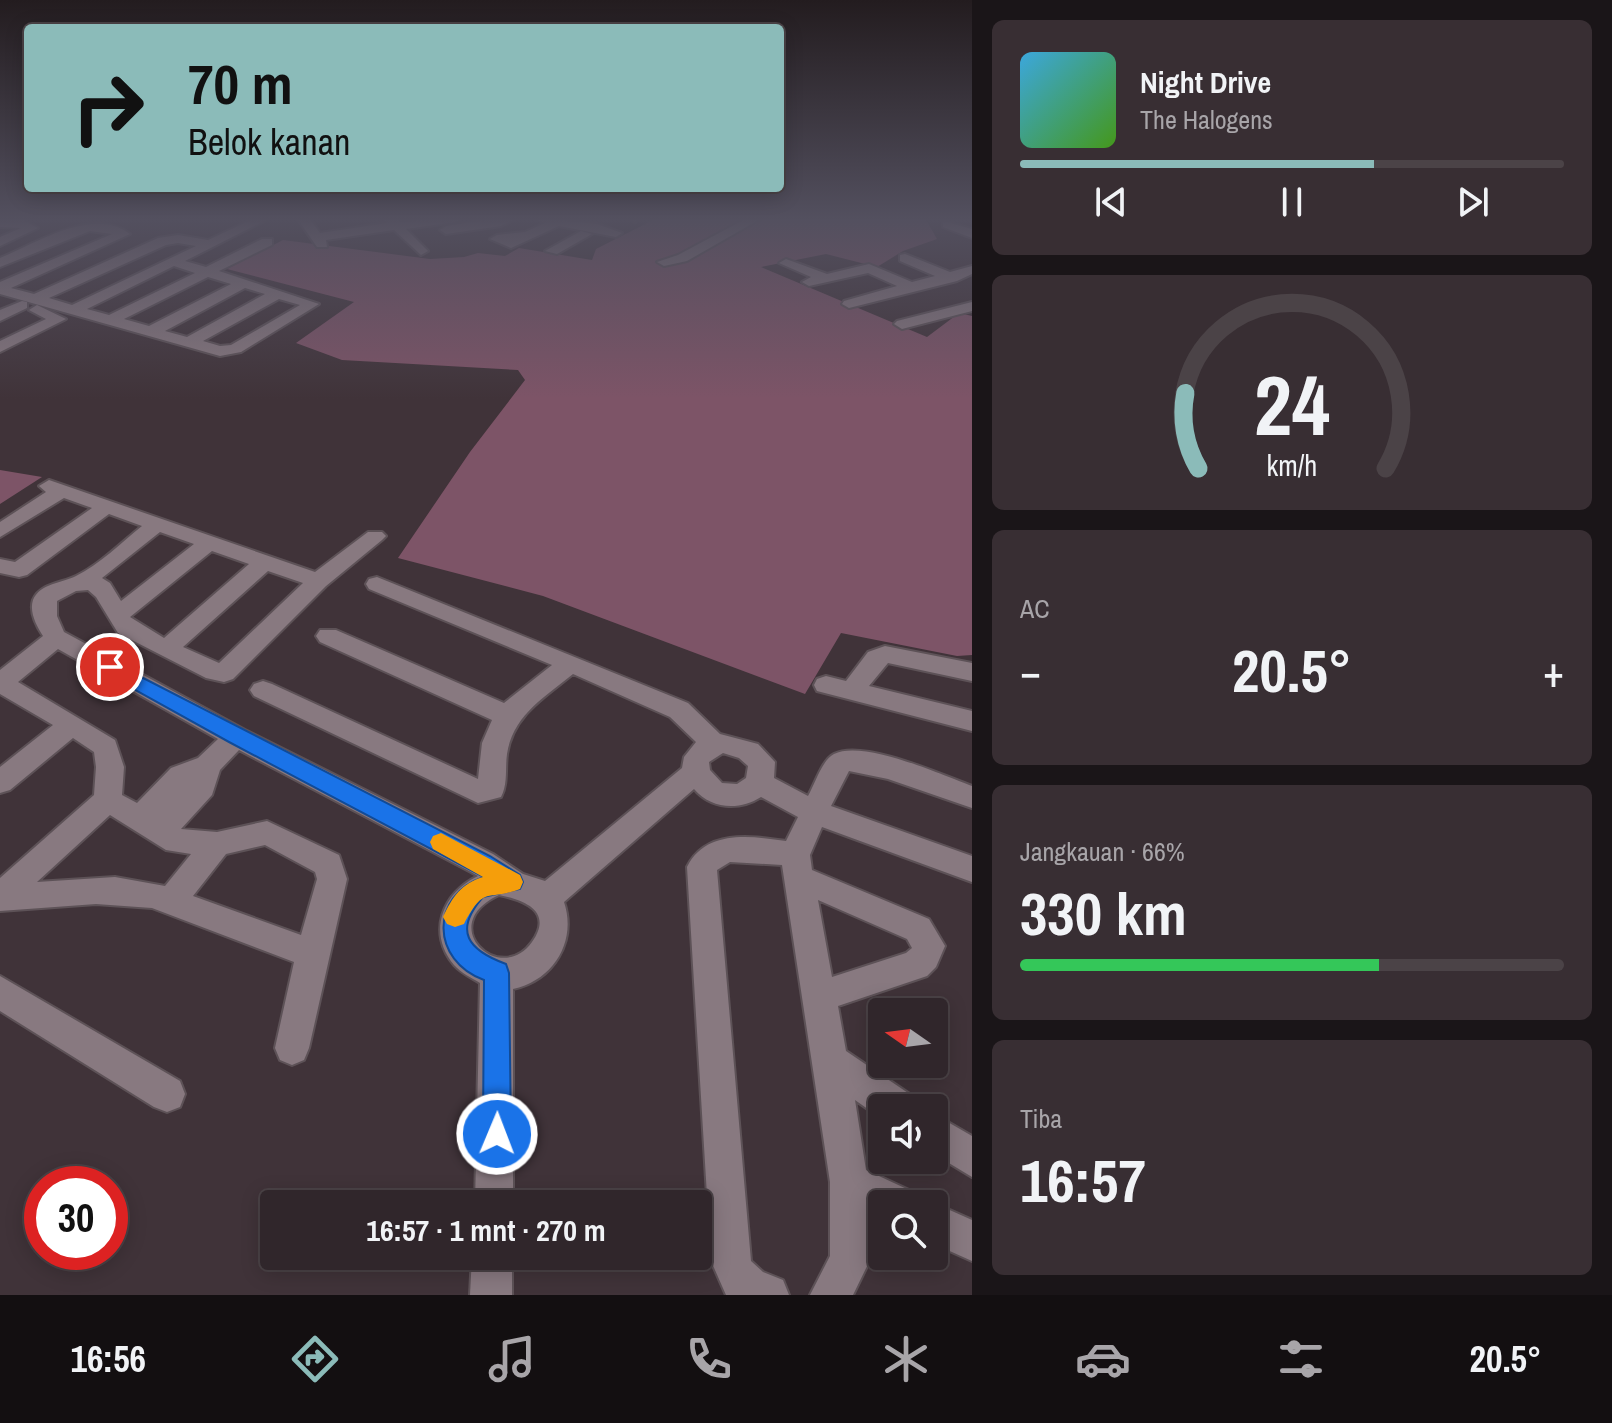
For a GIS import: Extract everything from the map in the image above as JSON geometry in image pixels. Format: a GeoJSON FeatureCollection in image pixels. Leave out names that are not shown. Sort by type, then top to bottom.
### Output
{"type":"FeatureCollection","features":[{"type":"Feature","properties":{"kind":"street"},"geometry":{"type":"LineString","coordinates":[[0,288],[22,278]]}},
{"type":"Feature","properties":{"kind":"street"},"geometry":{"type":"LineString","coordinates":[[0,316],[80,278]]}},
{"type":"Feature","properties":{"kind":"street"},"geometry":{"type":"LineString","coordinates":[[72,310],[136,278]]}},
{"type":"Feature","properties":{"kind":"street"},"geometry":{"type":"LineString","coordinates":[[111,320],[192,278]]}},
{"type":"Feature","properties":{"kind":"street"},"geometry":{"type":"LineString","coordinates":[[0,298],[72,310],[217,351],[231,350],[312,304],[226,278]]}},
{"type":"Feature","properties":{"kind":"street"},"geometry":{"type":"LineString","coordinates":[[809,282],[823,278]]}},
{"type":"Feature","properties":{"kind":"street"},"geometry":{"type":"LineString","coordinates":[[892,278],[911,287]]}},
{"type":"Feature","properties":{"kind":"street"},"geometry":{"type":"LineString","coordinates":[[849,304],[944,278]]}},
{"type":"Feature","properties":{"kind":"street"},"geometry":{"type":"LineString","coordinates":[[952,278],[972,288]]}},
{"type":"Feature","properties":{"kind":"street"},"geometry":{"type":"LineString","coordinates":[[150,332],[240,285]]}},
{"type":"Feature","properties":{"kind":"street"},"geometry":{"type":"LineString","coordinates":[[0,288],[58,319],[0,347]]}},
{"type":"Feature","properties":{"kind":"street"},"geometry":{"type":"LineString","coordinates":[[188,343],[276,294]]}},
{"type":"Feature","properties":{"kind":"street"},"geometry":{"type":"LineString","coordinates":[[902,324],[972,306]]}},
{"type":"Feature","properties":{"kind":"street"},"geometry":{"type":"LineString","coordinates":[[0,531],[54,489],[318,581]]}},
{"type":"Feature","properties":{"kind":"street"},"geometry":{"type":"LineString","coordinates":[[9,568],[105,508]]}},
{"type":"Feature","properties":{"kind":"street"},"geometry":{"type":"LineString","coordinates":[[155,526],[75,584],[49,595],[44,601],[45,615],[56,638],[236,737],[482,863],[512,882],[535,891],[544,900],[555,921],[552,945],[545,955],[524,970],[497,973],[483,969],[463,953],[454,930],[455,918],[459,907],[475,890],[499,882],[512,882]]}},
{"type":"Feature","properties":{"kind":"street"},"geometry":{"type":"LineString","coordinates":[[9,568],[101,587],[123,625],[215,672],[228,671],[318,581],[375,536]]}},
{"type":"Feature","properties":{"kind":"street"},"geometry":{"type":"LineString","coordinates":[[118,615],[210,542]]}},
{"type":"Feature","properties":{"kind":"street"},"geometry":{"type":"LineString","coordinates":[[167,648],[264,563]]}},
{"type":"Feature","properties":{"kind":"street"},"geometry":{"type":"LineString","coordinates":[[377,584],[679,710],[714,744]]}},
{"type":"Feature","properties":{"kind":"street"},"geometry":{"type":"LineString","coordinates":[[328,636],[506,715]]}},
{"type":"Feature","properties":{"kind":"street"},"geometry":{"type":"LineString","coordinates":[[0,897],[108,800],[110,767],[106,747],[0,683],[56,638]]}},
{"type":"Feature","properties":{"kind":"street"},"geometry":{"type":"LineString","coordinates":[[852,691],[877,658],[885,654],[972,672]]}},
{"type":"Feature","properties":{"kind":"street"},"geometry":{"type":"LineString","coordinates":[[263,690],[478,792],[491,789],[493,750],[498,727],[506,715],[571,663]]}},
{"type":"Feature","properties":{"kind":"street"},"geometry":{"type":"LineString","coordinates":[[826,685],[972,721]]}},
{"type":"Feature","properties":{"kind":"street"},"geometry":{"type":"LineString","coordinates":[[0,782],[72,724]]}},
{"type":"Feature","properties":{"kind":"street"},"geometry":{"type":"LineString","coordinates":[[149,827],[202,787],[208,765],[236,737]]}},
{"type":"Feature","properties":{"kind":"street"},"geometry":{"type":"LineString","coordinates":[[714,744],[738,745],[751,752],[764,773],[761,784],[751,792],[728,794],[705,784],[696,772],[695,761],[700,752],[714,744]]}},
{"type":"Feature","properties":{"kind":"street"},"geometry":{"type":"LineString","coordinates":[[831,1295],[850,1260],[849,1182],[797,866],[814,812],[840,763],[848,760],[870,764],[972,797]]}},
{"type":"Feature","properties":{"kind":"street"},"geometry":{"type":"LineString","coordinates":[[544,900],[696,772]]}},
{"type":"Feature","properties":{"kind":"street"},"geometry":{"type":"LineString","coordinates":[[761,784],[814,812],[972,869]]}},
{"type":"Feature","properties":{"kind":"street"},"geometry":{"type":"LineString","coordinates":[[108,800],[176,841],[217,844],[267,833],[328,864],[332,879],[292,1048]]}},
{"type":"Feature","properties":{"kind":"street"},"geometry":{"type":"LineString","coordinates":[[171,901],[217,844]]}},
{"type":"Feature","properties":{"kind":"street"},"geometry":{"type":"LineString","coordinates":[[768,1295],[736,1278],[731,1261],[702,867],[713,854],[724,851],[797,866],[918,929],[929,946],[925,957],[916,965],[819,997]]}},
{"type":"Feature","properties":{"kind":"street"},"geometry":{"type":"LineString","coordinates":[[0,897],[95,889],[129,890],[171,901],[312,954]]}},
{"type":"Feature","properties":{"kind":"street"},"geometry":{"type":"LineString","coordinates":[[494,1190],[497,973]]}},
{"type":"Feature","properties":{"kind":"street"},"geometry":{"type":"LineString","coordinates":[[0,992],[167,1094]]}},
{"type":"Feature","properties":{"kind":"street"},"geometry":{"type":"LineString","coordinates":[[830,1061],[878,1094]]}},
{"type":"Feature","properties":{"kind":"street"},"geometry":{"type":"LineString","coordinates":[[948,1142],[972,1158]]}},
{"type":"Feature","properties":{"kind":"street"},"geometry":{"type":"LineString","coordinates":[[849,1182],[868,1191]]}},
{"type":"Feature","properties":{"kind":"street"},"geometry":{"type":"LineString","coordinates":[[948,1230],[972,1241]]}},
{"type":"Feature","properties":{"kind":"street"},"geometry":{"type":"LineString","coordinates":[[491,1295],[492,1270]]}},
{"type":"Feature","properties":{"kind":"shaded area"},"geometry":{"type":"Polygon","coordinates":[[[263,278],[788,278],[927,337],[959,313],[972,316],[972,655],[957,656],[841,633],[805,694],[543,596],[398,558],[470,452],[525,380],[518,370],[342,360],[296,343],[354,302],[263,278]]]}},
{"type":"Feature","properties":{"kind":"shaded area"},"geometry":{"type":"Polygon","coordinates":[[[0,470],[42,477],[0,504],[0,470]]]}},
{"type":"Feature","properties":{"kind":"slow traffic"},"geometry":{"type":"LineString","coordinates":[[441,842],[512,882],[499,882],[475,890],[459,907],[455,917]]}},
{"type":"Feature","properties":{"kind":"route"},"geometry":{"type":"LineString","coordinates":[[110,667],[236,737],[482,863],[512,882],[499,882],[475,890],[459,907],[454,930],[463,953],[472,962],[497,973],[497,1134]]}}]}
